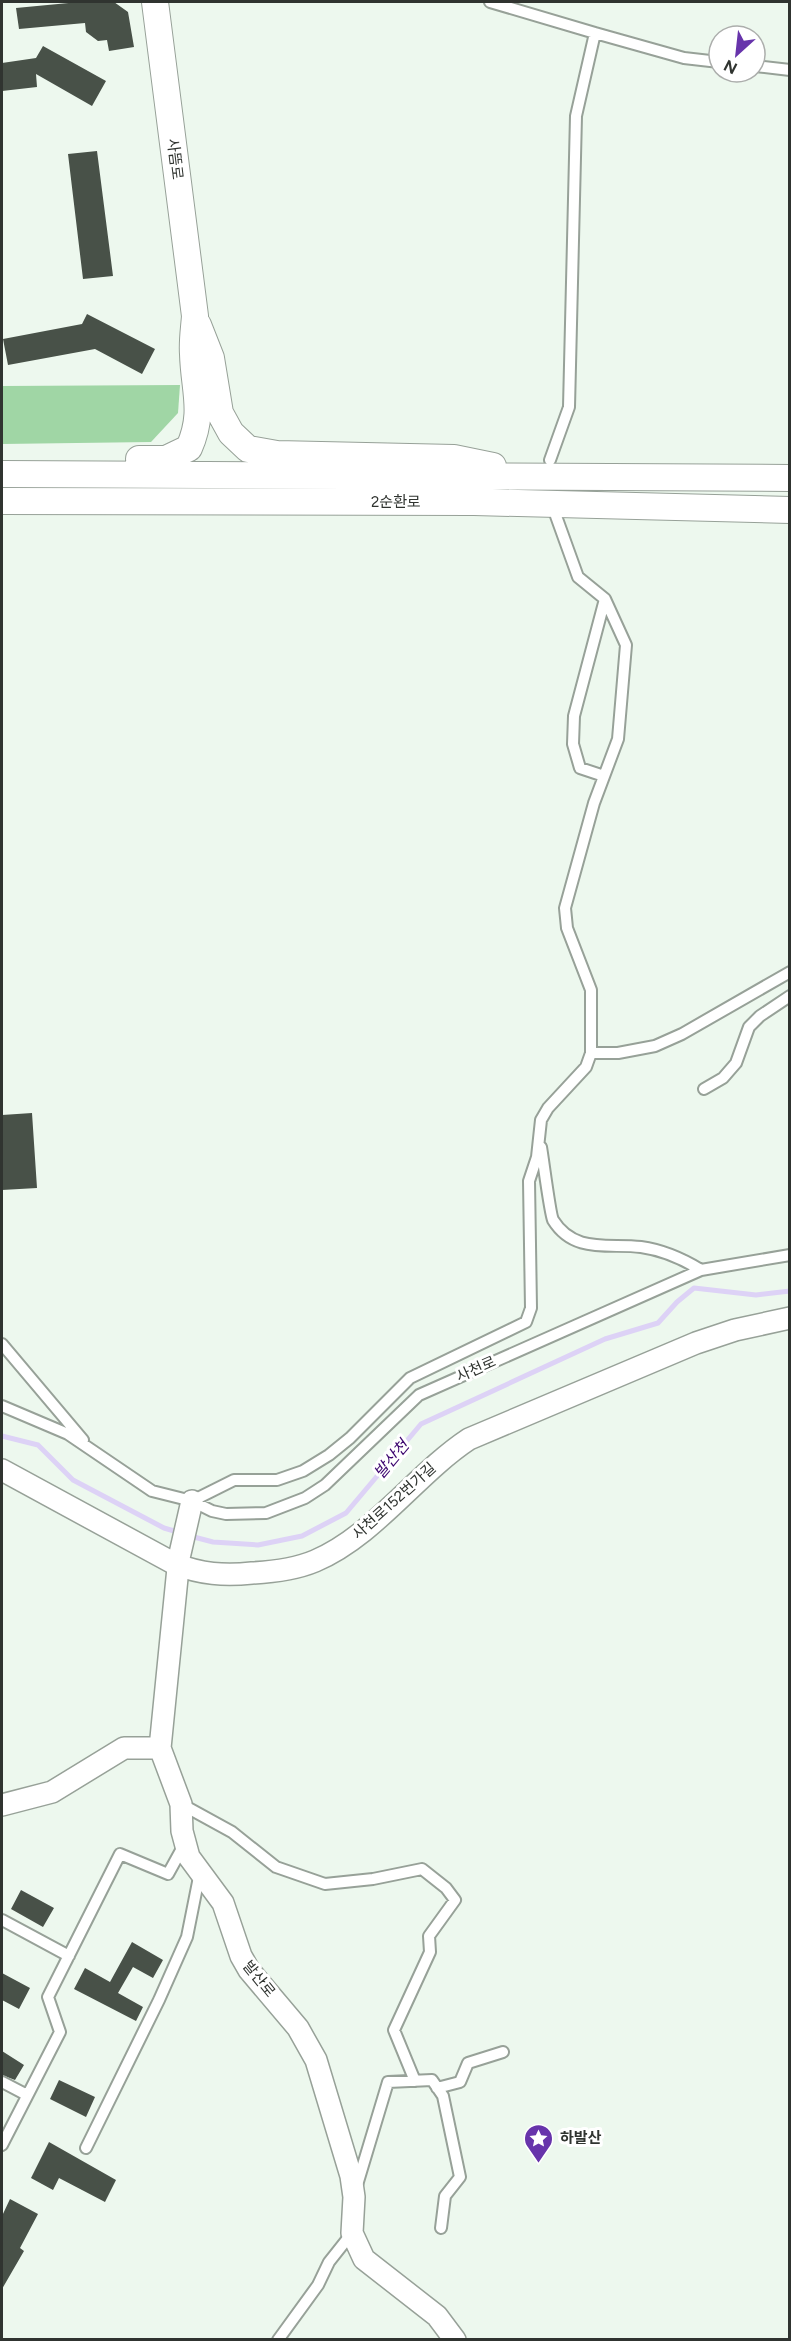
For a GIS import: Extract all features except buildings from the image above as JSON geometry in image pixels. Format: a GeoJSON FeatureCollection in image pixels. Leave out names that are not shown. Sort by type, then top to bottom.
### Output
{"type":"FeatureCollection","features":[{"type":"Feature","properties":{"kind":"street","name":"사뜸로"},"geometry":{"type":"LineString","coordinates":[[155,2],[195,316]]}},
{"type":"Feature","properties":{"kind":"street"},"geometry":{"type":"LineString","coordinates":[[2,467],[166,459],[189,448],[197,430],[199,407],[193,355],[195,316]]}},
{"type":"Feature","properties":{"kind":"street"},"geometry":{"type":"LineString","coordinates":[[195,316],[211,358],[220,413],[231,433],[248,448],[277,454],[454,458],[553,469]]}},
{"type":"Feature","properties":{"kind":"street","name":"2순환로"},"geometry":{"type":"LineString","coordinates":[[2,474],[553,469],[789,478]]}},
{"type":"Feature","properties":{"kind":"street","name":"2순환로"},"geometry":{"type":"LineString","coordinates":[[2,501],[462,502],[789,510]]}},
{"type":"Feature","properties":{"kind":"street","name":"사천로152번가길"},"geometry":{"type":"LineString","coordinates":[[2,1470],[197,1573],[268,1572],[315,1562],[357,1536],[445,1455],[469,1439],[696,1343],[735,1330],[789,1318]]}},
{"type":"Feature","properties":{"kind":"street"},"geometry":{"type":"LineString","coordinates":[[2,1805],[52,1792],[124,1748],[160,1748],[179,1562],[191,1506]]}},
{"type":"Feature","properties":{"kind":"street","name":"발산로"},"geometry":{"type":"LineString","coordinates":[[160,1748],[181,1804],[189,1857],[223,1903],[240,1956],[249,1971],[298,2028],[316,2060],[351,2176],[354,2197],[351,2234]]}},
{"type":"Feature","properties":{"kind":"street"},"geometry":{"type":"LineString","coordinates":[[351,2234],[364,2259],[437,2316],[455,2340]]}},
{"type":"Feature","properties":{"kind":"lane"},"geometry":{"type":"LineString","coordinates":[[490,2],[684,58],[707,61]]}},
{"type":"Feature","properties":{"kind":"lane"},"geometry":{"type":"LineString","coordinates":[[553,469],[569,406],[576,116],[595,33]]}},
{"type":"Feature","properties":{"kind":"lane"},"geometry":{"type":"LineString","coordinates":[[767,67],[789,70]]}},
{"type":"Feature","properties":{"kind":"lane"},"geometry":{"type":"LineString","coordinates":[[191,1506],[234,1480],[277,1480],[303,1471],[329,1455],[350,1438],[411,1378],[526,1322],[531,1308],[529,1181],[541,1120],[548,1108],[586,1067],[591,1053],[591,990],[567,928],[565,909],[604,776],[618,739],[626,645],[605,599],[578,577],[556,516]]}},
{"type":"Feature","properties":{"kind":"lane"},"geometry":{"type":"LineString","coordinates":[[604,776],[580,768],[573,744],[574,716],[605,599]]}},
{"type":"Feature","properties":{"kind":"lane"},"geometry":{"type":"LineString","coordinates":[[591,1053],[618,1053],[655,1046],[789,972]]}},
{"type":"Feature","properties":{"kind":"lane"},"geometry":{"type":"LineString","coordinates":[[704,1089],[723,1078],[736,1063],[749,1027],[760,1016],[789,996]]}},
{"type":"Feature","properties":{"kind":"lane"},"geometry":{"type":"LineString","coordinates":[[539,1138],[552,1219],[574,1240],[590,1246],[642,1247],[660,1251],[682,1258],[701,1270]]}},
{"type":"Feature","properties":{"kind":"lane","name":"사천로"},"geometry":{"type":"LineString","coordinates":[[2,1406],[68,1434],[152,1491],[191,1506],[226,1514],[266,1513],[305,1498],[325,1485],[419,1395],[701,1270],[789,1255]]}},
{"type":"Feature","properties":{"kind":"lane"},"geometry":{"type":"LineString","coordinates":[[2,1344],[92,1451]]}},
{"type":"Feature","properties":{"kind":"lane"},"geometry":{"type":"LineString","coordinates":[[181,1804],[232,1832],[276,1867],[325,1884],[373,1879],[422,1869],[446,1888],[455,1899],[429,1936],[430,1952],[394,2030],[415,2081]]}},
{"type":"Feature","properties":{"kind":"lane"},"geometry":{"type":"LineString","coordinates":[[2,2145],[60,2032],[48,1997],[120,1854],[168,1874],[185,1842]]}},
{"type":"Feature","properties":{"kind":"lane"},"geometry":{"type":"LineString","coordinates":[[86,2148],[159,2000],[187,1936],[200,1872]]}},
{"type":"Feature","properties":{"kind":"lane"},"geometry":{"type":"LineString","coordinates":[[2,1920],[69,1956]]}},
{"type":"Feature","properties":{"kind":"lane"},"geometry":{"type":"LineString","coordinates":[[437,2088],[460,2082],[468,2063],[503,2052]]}},
{"type":"Feature","properties":{"kind":"lane"},"geometry":{"type":"LineString","coordinates":[[354,2197],[388,2082],[432,2080],[443,2096],[460,2177],[445,2196],[441,2228]]}},
{"type":"Feature","properties":{"kind":"lane"},"geometry":{"type":"LineString","coordinates":[[2,2082],[27,2095]]}},
{"type":"Feature","properties":{"kind":"lane"},"geometry":{"type":"LineString","coordinates":[[278,2340],[318,2285],[329,2262],[351,2234]]}},
{"type":"Feature","properties":{"kind":"green space"},"geometry":{"type":"Polygon","coordinates":[[[180,385],[178,413],[151,442],[2,444],[2,386],[180,385]]]}},
{"type":"Feature","properties":{"kind":"waterway","name":"발산천"},"geometry":{"type":"LineString","coordinates":[[190,1536],[213,1542],[258,1545],[302,1536],[346,1513],[421,1424],[605,1339],[658,1323],[677,1302],[694,1288],[756,1295],[790,1291]]}},
{"type":"Feature","properties":{"kind":"waterway","name":"발산천"},"geometry":{"type":"LineString","coordinates":[[2,1436],[38,1445],[73,1480],[164,1528],[181,1533]]}},
{"type":"Feature","properties":{"kind":"place","name":"하발산"},"geometry":{"type":"Point","coordinates":[539,2164]}}]}
